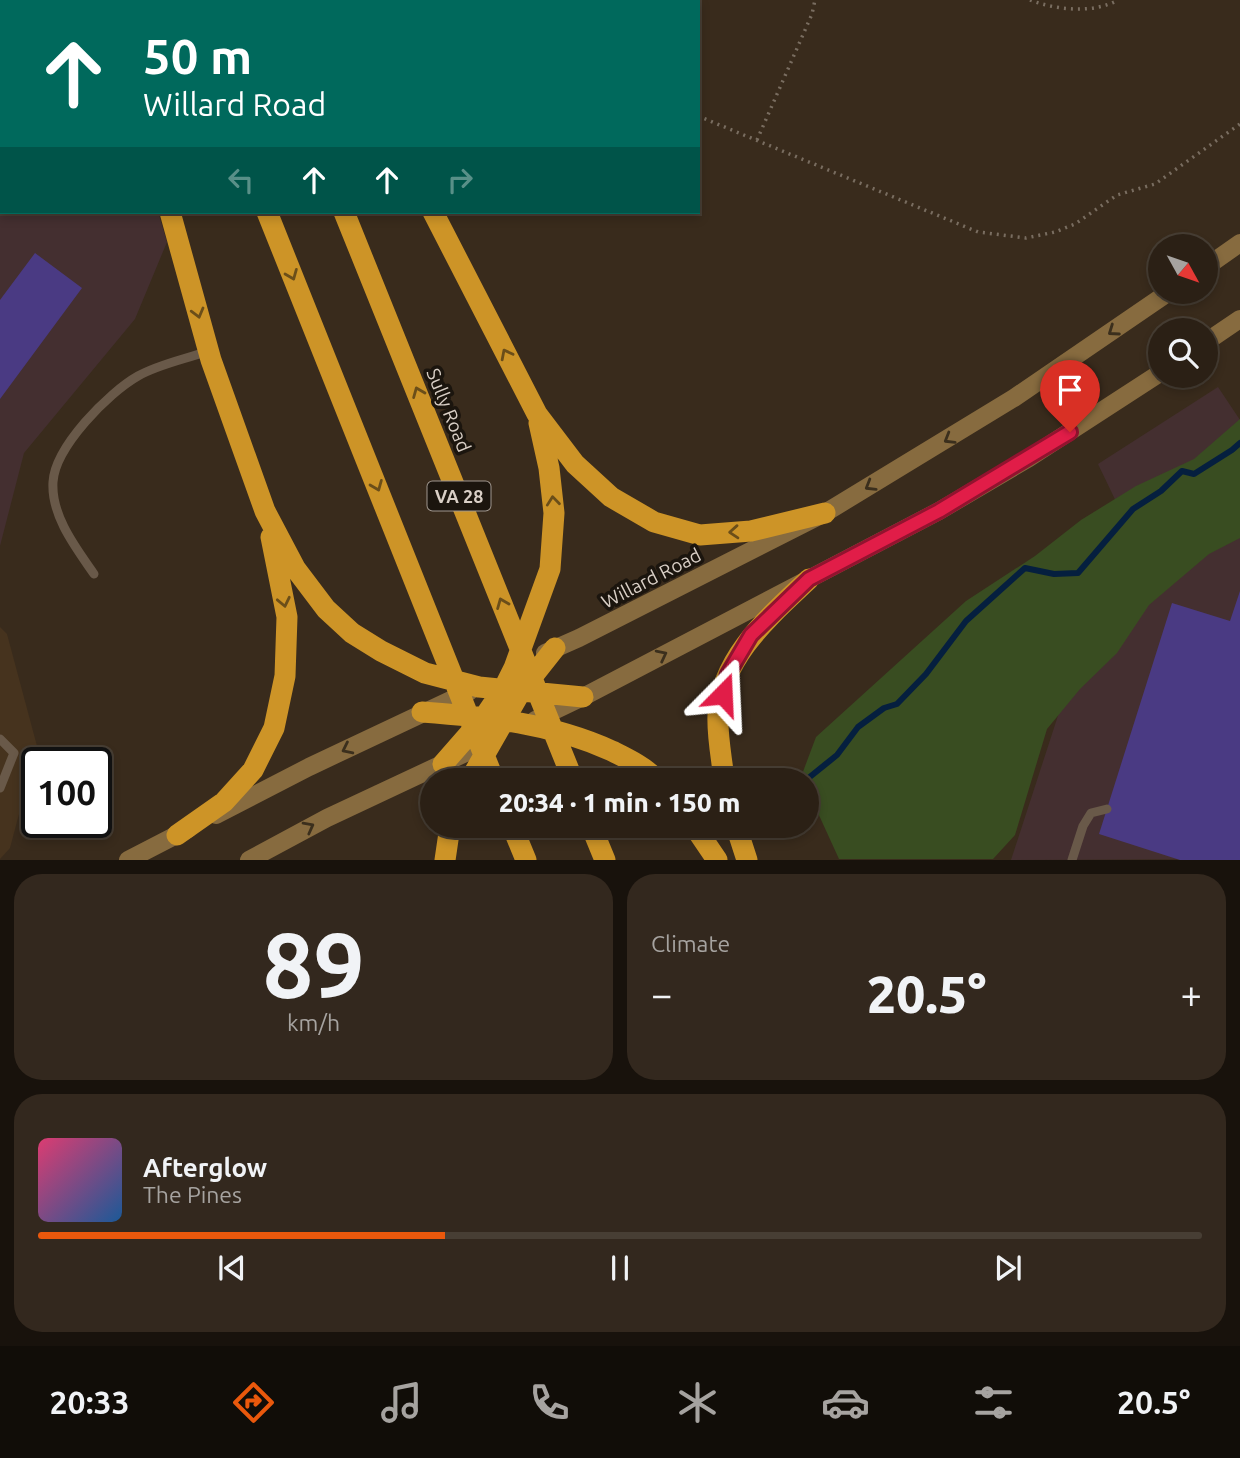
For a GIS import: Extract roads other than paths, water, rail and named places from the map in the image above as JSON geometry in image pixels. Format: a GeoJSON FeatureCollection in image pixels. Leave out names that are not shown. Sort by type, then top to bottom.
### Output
{"type":"FeatureCollection","features":[{"type":"Feature","properties":{"kind":"highway"},"geometry":{"type":"LineString","coordinates":[[171,214],[208,351],[265,511],[287,617],[285,676],[274,728],[253,770],[224,803],[177,835]]}},
{"type":"Feature","properties":{"kind":"highway"},"geometry":{"type":"LineString","coordinates":[[268,214],[489,768]]}},
{"type":"Feature","properties":{"kind":"highway","name":"Sully Road"},"geometry":{"type":"LineString","coordinates":[[345,214],[568,768]]}},
{"type":"Feature","properties":{"kind":"highway"},"geometry":{"type":"LineString","coordinates":[[434,214],[537,414],[575,464],[611,497],[654,522],[700,535],[751,531],[825,513]]}},
{"type":"Feature","properties":{"kind":"highway"},"geometry":{"type":"LineString","coordinates":[[513,689],[514,668],[550,569],[554,513],[549,467],[537,414]]}},
{"type":"Feature","properties":{"kind":"highway"},"geometry":{"type":"LineString","coordinates":[[265,511],[295,568],[326,609],[352,633],[381,651],[425,673],[479,687],[592,692]]}},
{"type":"Feature","properties":{"kind":"highway"},"geometry":{"type":"LineString","coordinates":[[722,768],[718,715],[728,674],[751,635],[809,579]]}},
{"type":"Feature","properties":{"kind":"highway"},"geometry":{"type":"LineString","coordinates":[[436,767],[495,718],[513,689],[555,648]]}},
{"type":"Feature","properties":{"kind":"highway"},"geometry":{"type":"LineString","coordinates":[[415,716],[495,718],[528,723],[586,739],[631,760],[641,768]]}},
{"type":"Feature","properties":{"kind":"highway"},"geometry":{"type":"LineString","coordinates":[[477,768],[492,740],[495,718]]}},
{"type":"Feature","properties":{"kind":"highway"},"geometry":{"type":"LineString","coordinates":[[445,859],[448,838]]}},
{"type":"Feature","properties":{"kind":"highway"},"geometry":{"type":"LineString","coordinates":[[517,838],[526,859]]}},
{"type":"Feature","properties":{"kind":"highway"},"geometry":{"type":"LineString","coordinates":[[597,838],[605,859]]}},
{"type":"Feature","properties":{"kind":"highway"},"geometry":{"type":"LineString","coordinates":[[702,838],[717,859]]}},
{"type":"Feature","properties":{"kind":"highway"},"geometry":{"type":"LineString","coordinates":[[740,838],[747,859]]}},
{"type":"Feature","properties":{"kind":"main road"},"geometry":{"type":"LineString","coordinates":[[1218,259],[1240,243]]}},
{"type":"Feature","properties":{"kind":"main road","name":"Willard Road"},"geometry":{"type":"LineString","coordinates":[[128,859],[415,716],[579,638],[825,513],[1014,398],[1152,304]]}},
{"type":"Feature","properties":{"kind":"main road"},"geometry":{"type":"LineString","coordinates":[[1218,334],[1240,319]]}},
{"type":"Feature","properties":{"kind":"main road"},"geometry":{"type":"LineString","coordinates":[[249,859],[327,818],[592,692],[939,511],[1018,465],[1148,381]]}},
{"type":"Feature","properties":{"kind":"lane"},"geometry":{"type":"LineString","coordinates":[[94,574],[72,542],[57,508],[53,484],[58,461],[84,426],[123,386],[141,374],[208,351]]}},
{"type":"Feature","properties":{"kind":"lane"},"geometry":{"type":"LineString","coordinates":[[0,739],[14,754],[0,788]]}},
{"type":"Feature","properties":{"kind":"lane"},"geometry":{"type":"LineString","coordinates":[[1074,859],[1083,826],[1091,813],[1107,809]]}},
{"type":"Feature","properties":{"kind":"waterway"},"geometry":{"type":"LineString","coordinates":[[819,770],[837,755],[858,727],[884,708],[897,704],[926,674],[966,621],[1025,568],[1054,574],[1078,573],[1133,509],[1161,491],[1182,471],[1194,474],[1240,443]]}}]}
